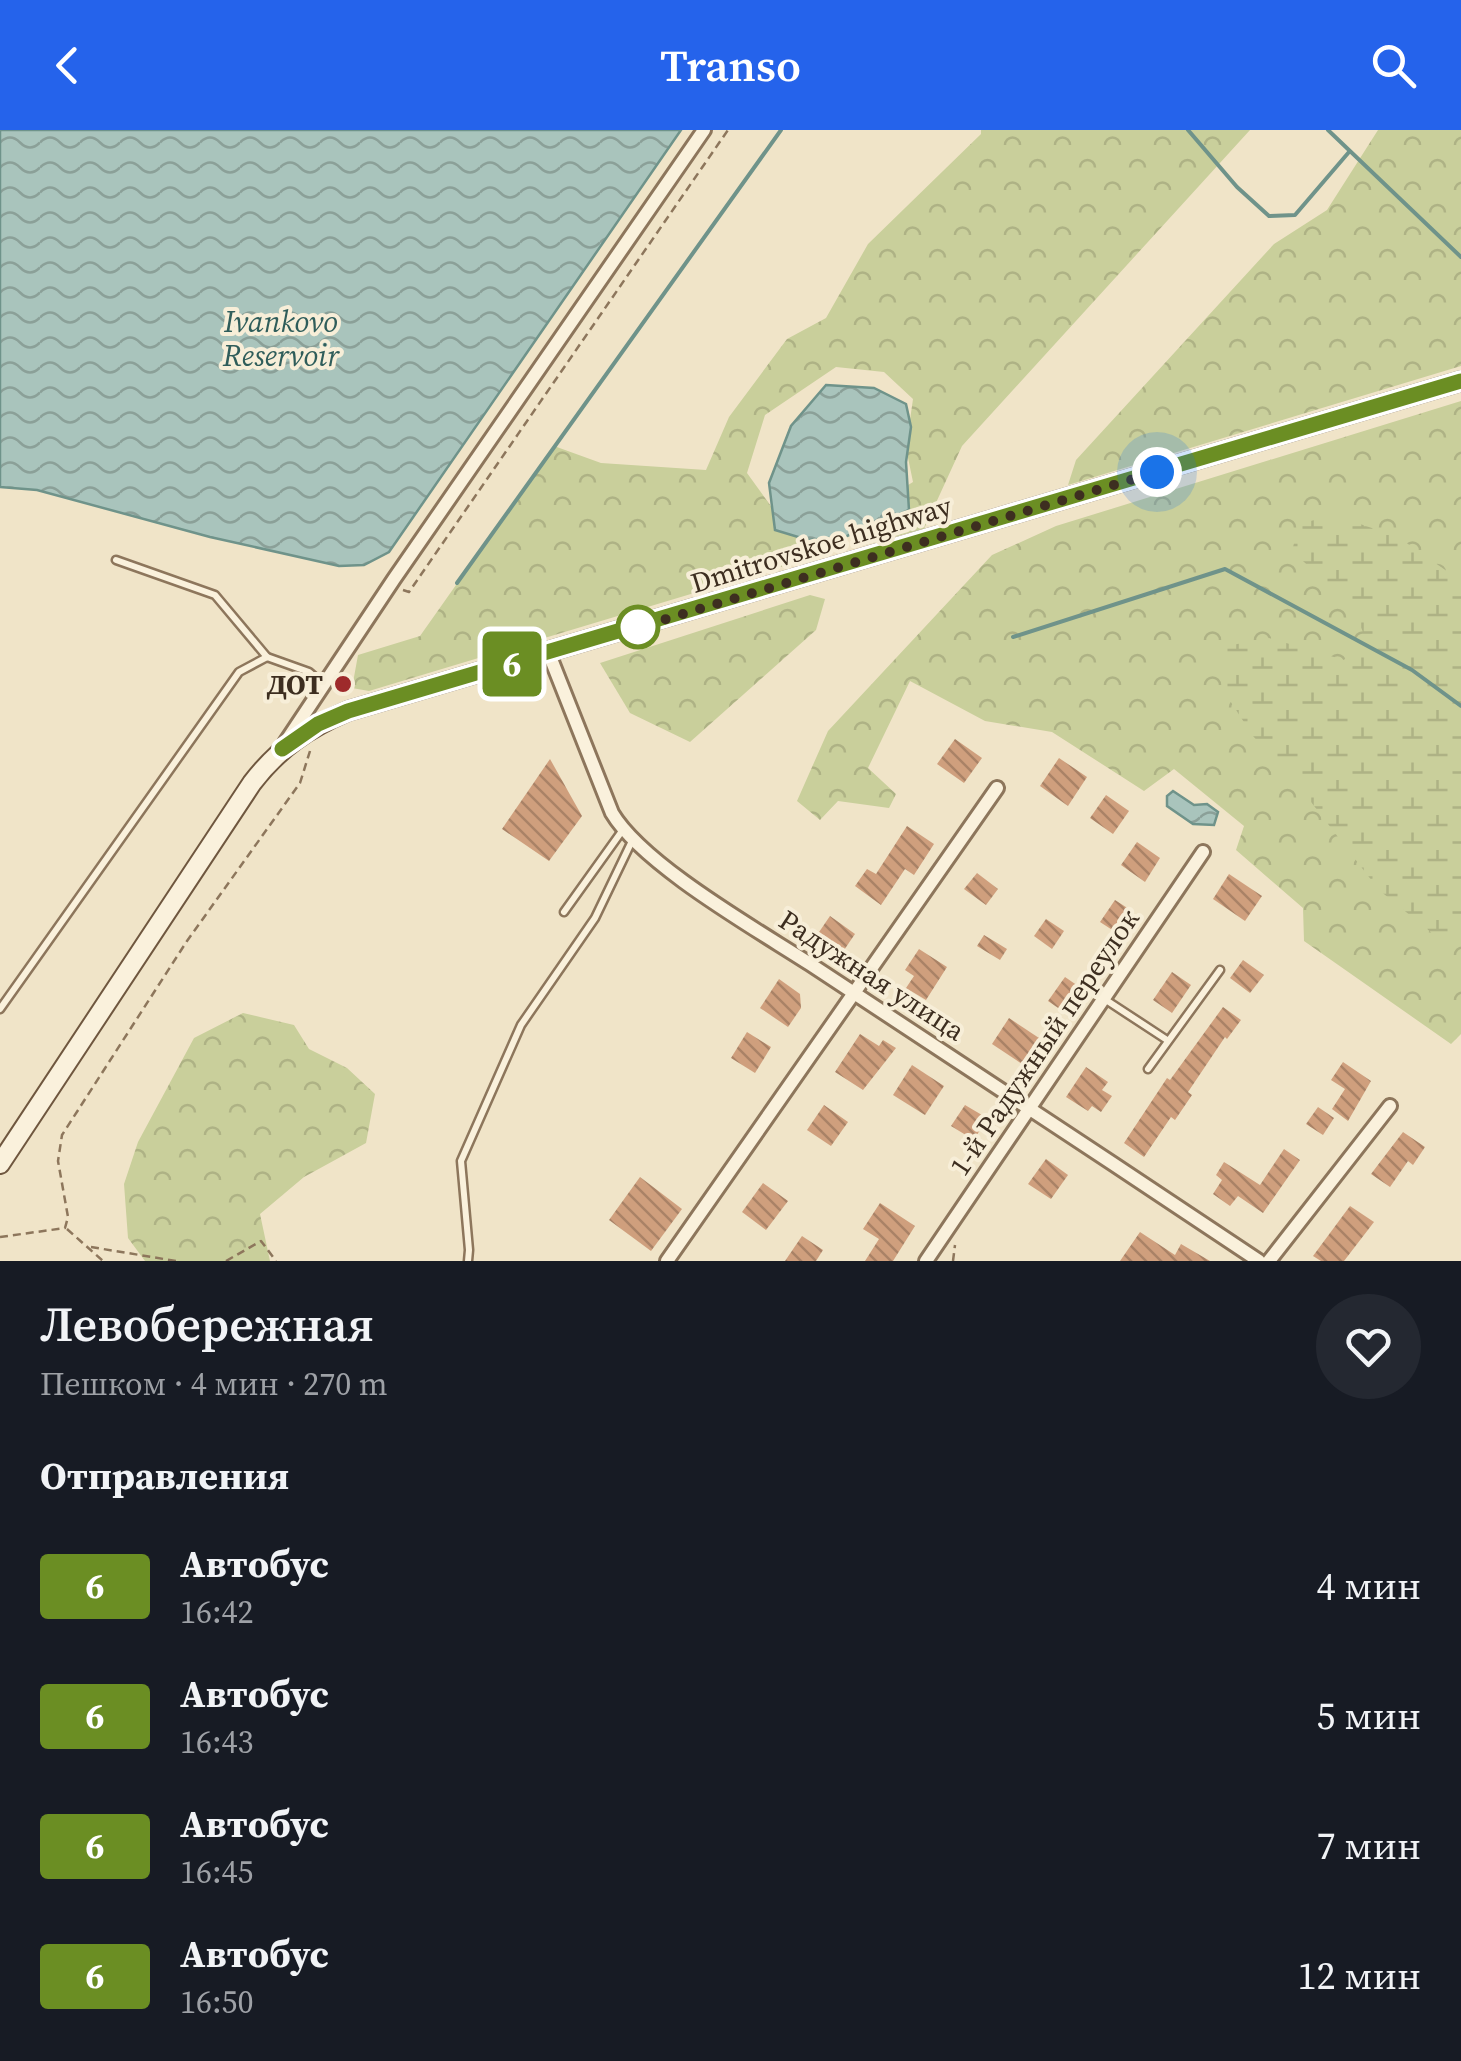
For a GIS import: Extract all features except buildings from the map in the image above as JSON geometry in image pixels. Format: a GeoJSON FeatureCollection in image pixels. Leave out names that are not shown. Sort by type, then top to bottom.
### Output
{"type":"FeatureCollection","features":[{"type":"Feature","properties":{"kind":"street"},"geometry":{"type":"LineString","coordinates":[[282,749],[704,130]]}},
{"type":"Feature","properties":{"kind":"street","name":"Dmitrovskoe highway"},"geometry":{"type":"LineString","coordinates":[[0,1164],[252,783],[282,749],[318,724],[348,711],[1461,381]]}},
{"type":"Feature","properties":{"kind":"street","name":"Радужная улица"},"geometry":{"type":"LineString","coordinates":[[550,654],[612,814],[628,835],[664,865],[852,992],[1259,1261]]}},
{"type":"Feature","properties":{"kind":"street"},"geometry":{"type":"LineString","coordinates":[[667,1261],[996,788]]}},
{"type":"Feature","properties":{"kind":"street","name":"1-й Радужный переулок"},"geometry":{"type":"LineString","coordinates":[[926,1261],[1203,852]]}},
{"type":"Feature","properties":{"kind":"street"},"geometry":{"type":"LineString","coordinates":[[1269,1261],[1390,1106]]}},
{"type":"Feature","properties":{"kind":"lane"},"geometry":{"type":"LineString","coordinates":[[116,560],[214,595],[267,657],[309,672],[324,684]]}},
{"type":"Feature","properties":{"kind":"lane"},"geometry":{"type":"LineString","coordinates":[[0,1009],[239,672],[267,657]]}},
{"type":"Feature","properties":{"kind":"lane"},"geometry":{"type":"LineString","coordinates":[[564,912],[628,835]]}},
{"type":"Feature","properties":{"kind":"lane"},"geometry":{"type":"LineString","coordinates":[[468,1261],[460,1161],[521,1025],[596,918],[628,835]]}},
{"type":"Feature","properties":{"kind":"lane"},"geometry":{"type":"LineString","coordinates":[[1148,1069],[1220,970]]}},
{"type":"Feature","properties":{"kind":"lane"},"geometry":{"type":"LineString","coordinates":[[1105,1000],[1167,1040]]}},
{"type":"Feature","properties":{"kind":"path"},"geometry":{"type":"LineString","coordinates":[[390,586],[410,592],[728,130]]}},
{"type":"Feature","properties":{"kind":"path"},"geometry":{"type":"LineString","coordinates":[[65,1228],[68,1216],[58,1160],[62,1135],[187,941],[300,783],[311,745]]}},
{"type":"Feature","properties":{"kind":"path"},"geometry":{"type":"LineString","coordinates":[[0,1236],[65,1228],[103,1261]]}},
{"type":"Feature","properties":{"kind":"path"},"geometry":{"type":"LineString","coordinates":[[226,1261],[261,1241],[276,1261]]}},
{"type":"Feature","properties":{"kind":"path"},"geometry":{"type":"LineString","coordinates":[[91,1247],[176,1261]]}},
{"type":"Feature","properties":{"kind":"green space"},"geometry":{"type":"Polygon","coordinates":[[[981,130],[1250,130],[962,446],[924,529],[861,546],[850,537],[869,509],[913,482],[906,448],[913,399],[884,372],[836,367],[765,415],[747,473],[791,534],[825,534],[820,555],[369,691],[352,688],[358,655],[420,636],[554,446],[601,463],[706,470],[729,417],[787,339],[826,318],[868,244],[981,130]]]}},
{"type":"Feature","properties":{"kind":"green space"},"geometry":{"type":"Polygon","coordinates":[[[1378,130],[1461,130],[1461,366],[1068,485],[1076,460],[1274,244],[1327,210],[1378,130]]]}},
{"type":"Feature","properties":{"kind":"green space"},"geometry":{"type":"Polygon","coordinates":[[[1461,401],[1461,1034],[1451,1044],[1304,941],[1303,908],[1236,850],[1244,826],[1174,769],[1144,791],[1052,732],[985,721],[910,681],[868,768],[896,794],[889,808],[838,801],[820,820],[797,801],[828,731],[992,555],[1056,526],[1461,401]]]}},
{"type":"Feature","properties":{"kind":"green space"},"geometry":{"type":"Polygon","coordinates":[[[1334,515],[1398,537],[1461,581],[1461,933],[1438,938],[1379,890],[1301,789],[1253,736],[1223,690],[1227,646],[1269,638],[1344,660],[1363,632],[1351,605],[1292,551],[1299,524],[1334,515]]]}},
{"type":"Feature","properties":{"kind":"green space"},"geometry":{"type":"Polygon","coordinates":[[[810,595],[825,599],[816,630],[690,742],[630,713],[600,663],[810,595]]]}},
{"type":"Feature","properties":{"kind":"green space"},"geometry":{"type":"Polygon","coordinates":[[[243,1013],[294,1025],[309,1049],[347,1068],[375,1094],[366,1143],[304,1177],[260,1214],[270,1261],[145,1261],[128,1238],[124,1184],[138,1142],[194,1038],[243,1013]]]}},
{"type":"Feature","properties":{"kind":"water","name":"Ivankovo Reservoir"},"geometry":{"type":"Polygon","coordinates":[[[0,130],[681,130],[389,552],[364,565],[339,566],[210,537],[37,490],[0,487],[0,130]]]}},
{"type":"Feature","properties":{"kind":"water"},"geometry":{"type":"Polygon","coordinates":[[[826,385],[874,388],[906,404],[911,427],[906,462],[909,510],[847,536],[808,540],[775,530],[769,483],[791,426],[826,385]]]}},
{"type":"Feature","properties":{"kind":"water"},"geometry":{"type":"Polygon","coordinates":[[[1173,791],[1194,805],[1207,804],[1218,812],[1214,825],[1193,824],[1167,806],[1167,796],[1173,791]]]}},
{"type":"Feature","properties":{"kind":"waterway"},"geometry":{"type":"LineString","coordinates":[[457,583],[781,130]]}},
{"type":"Feature","properties":{"kind":"waterway"},"geometry":{"type":"LineString","coordinates":[[1188,130],[1237,187],[1269,216],[1295,215],[1349,152]]}},
{"type":"Feature","properties":{"kind":"waterway"},"geometry":{"type":"LineString","coordinates":[[1328,130],[1461,257]]}},
{"type":"Feature","properties":{"kind":"waterway"},"geometry":{"type":"LineString","coordinates":[[1013,637],[1225,569],[1412,670],[1461,706]]}},
{"type":"Feature","properties":{"kind":"bus line","name":"6"},"geometry":{"type":"LineString","coordinates":[[282,749],[318,724],[348,711],[1461,381]]}},
{"type":"Feature","properties":{"kind":"place","name":"ДОТ"},"geometry":{"type":"Point","coordinates":[343,684]}},
{"type":"Feature","properties":{"kind":"route"},"geometry":{"type":"LineString","coordinates":[[638,627],[626,631],[1157,472]]}}]}
